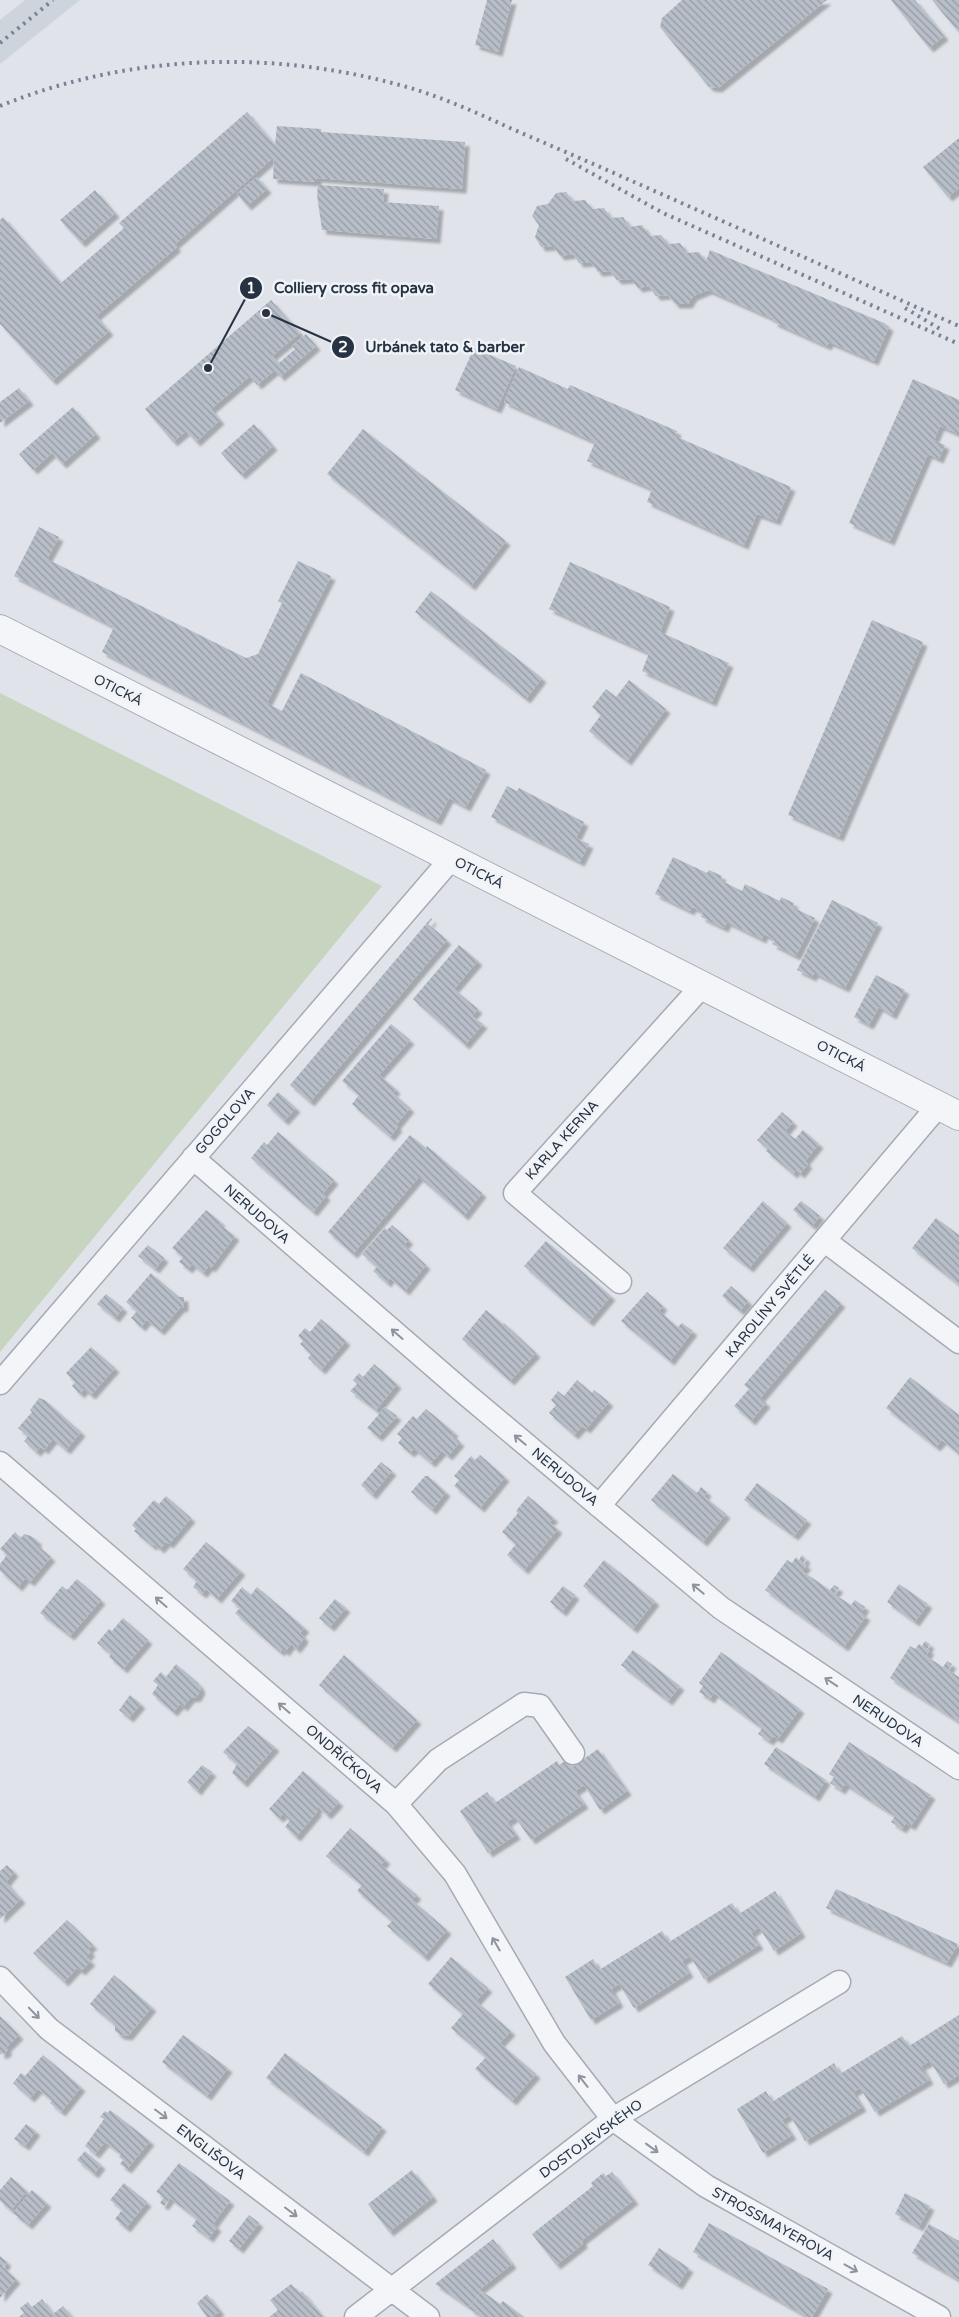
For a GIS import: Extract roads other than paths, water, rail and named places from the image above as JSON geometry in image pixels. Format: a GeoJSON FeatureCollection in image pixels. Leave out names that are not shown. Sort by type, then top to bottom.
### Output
{"type":"FeatureCollection","features":[{"type":"Feature","properties":{"kind":"street","name":"OTICKÁ"},"geometry":{"type":"LineString","coordinates":[[0,629],[949,1110]]}},
{"type":"Feature","properties":{"kind":"street","name":"GOGOLOVA"},"geometry":{"type":"LineString","coordinates":[[0,1383],[451,859]]}},
{"type":"Feature","properties":{"kind":"street","name":"KARLA KERNA"},"geometry":{"type":"LineString","coordinates":[[620,1282],[515,1193],[702,986]]}},
{"type":"Feature","properties":{"kind":"street","name":"KAROLÍNY SVĚTLÉ"},"geometry":{"type":"LineString","coordinates":[[599,1506],[825,1241],[949,1110]]}},
{"type":"Feature","properties":{"kind":"street","name":"NERUDOVA"},"geometry":{"type":"LineString","coordinates":[[193,1158],[319,1268],[721,1608],[959,1768]]}},
{"type":"Feature","properties":{"kind":"street"},"geometry":{"type":"LineString","coordinates":[[825,1241],[959,1342]]}},
{"type":"Feature","properties":{"kind":"street","name":"ONDŘÍČKOVA"},"geometry":{"type":"LineString","coordinates":[[0,1463],[396,1804],[455,1874],[554,2043],[613,2119]]}},
{"type":"Feature","properties":{"kind":"street"},"geometry":{"type":"LineString","coordinates":[[396,1804],[438,1760],[524,1704],[540,1706],[573,1753]]}},
{"type":"Feature","properties":{"kind":"street","name":"ENGLIŠOVA"},"geometry":{"type":"LineString","coordinates":[[0,1978],[49,2029],[428,2317]]}},
{"type":"Feature","properties":{"kind":"street","name":"DOSTOJEVSKÉHO"},"geometry":{"type":"LineString","coordinates":[[356,2317],[613,2119],[839,1982]]}},
{"type":"Feature","properties":{"kind":"street","name":"STROSSMAYEROVA"},"geometry":{"type":"LineString","coordinates":[[613,2119],[706,2186],[939,2317]]}},
{"type":"Feature","properties":{"kind":"railway"},"geometry":{"type":"LineString","coordinates":[[0,43],[53,0]]}},
{"type":"Feature","properties":{"kind":"railway"},"geometry":{"type":"LineString","coordinates":[[0,106],[48,89],[96,76],[146,67],[196,63],[246,62],[296,66],[347,73],[396,84],[468,109],[959,326]]}},
{"type":"Feature","properties":{"kind":"railway"},"geometry":{"type":"LineString","coordinates":[[566,159],[663,213],[959,344]]}},
{"type":"Feature","properties":{"kind":"railway"},"geometry":{"type":"LineString","coordinates":[[905,308],[940,329]]}},
{"type":"Feature","properties":{"kind":"place","name":"Urbánek tato & barber"},"geometry":{"type":"Point","coordinates":[266,313]}},
{"type":"Feature","properties":{"kind":"place","name":"Colliery cross fit opava"},"geometry":{"type":"Point","coordinates":[208,368]}}]}
